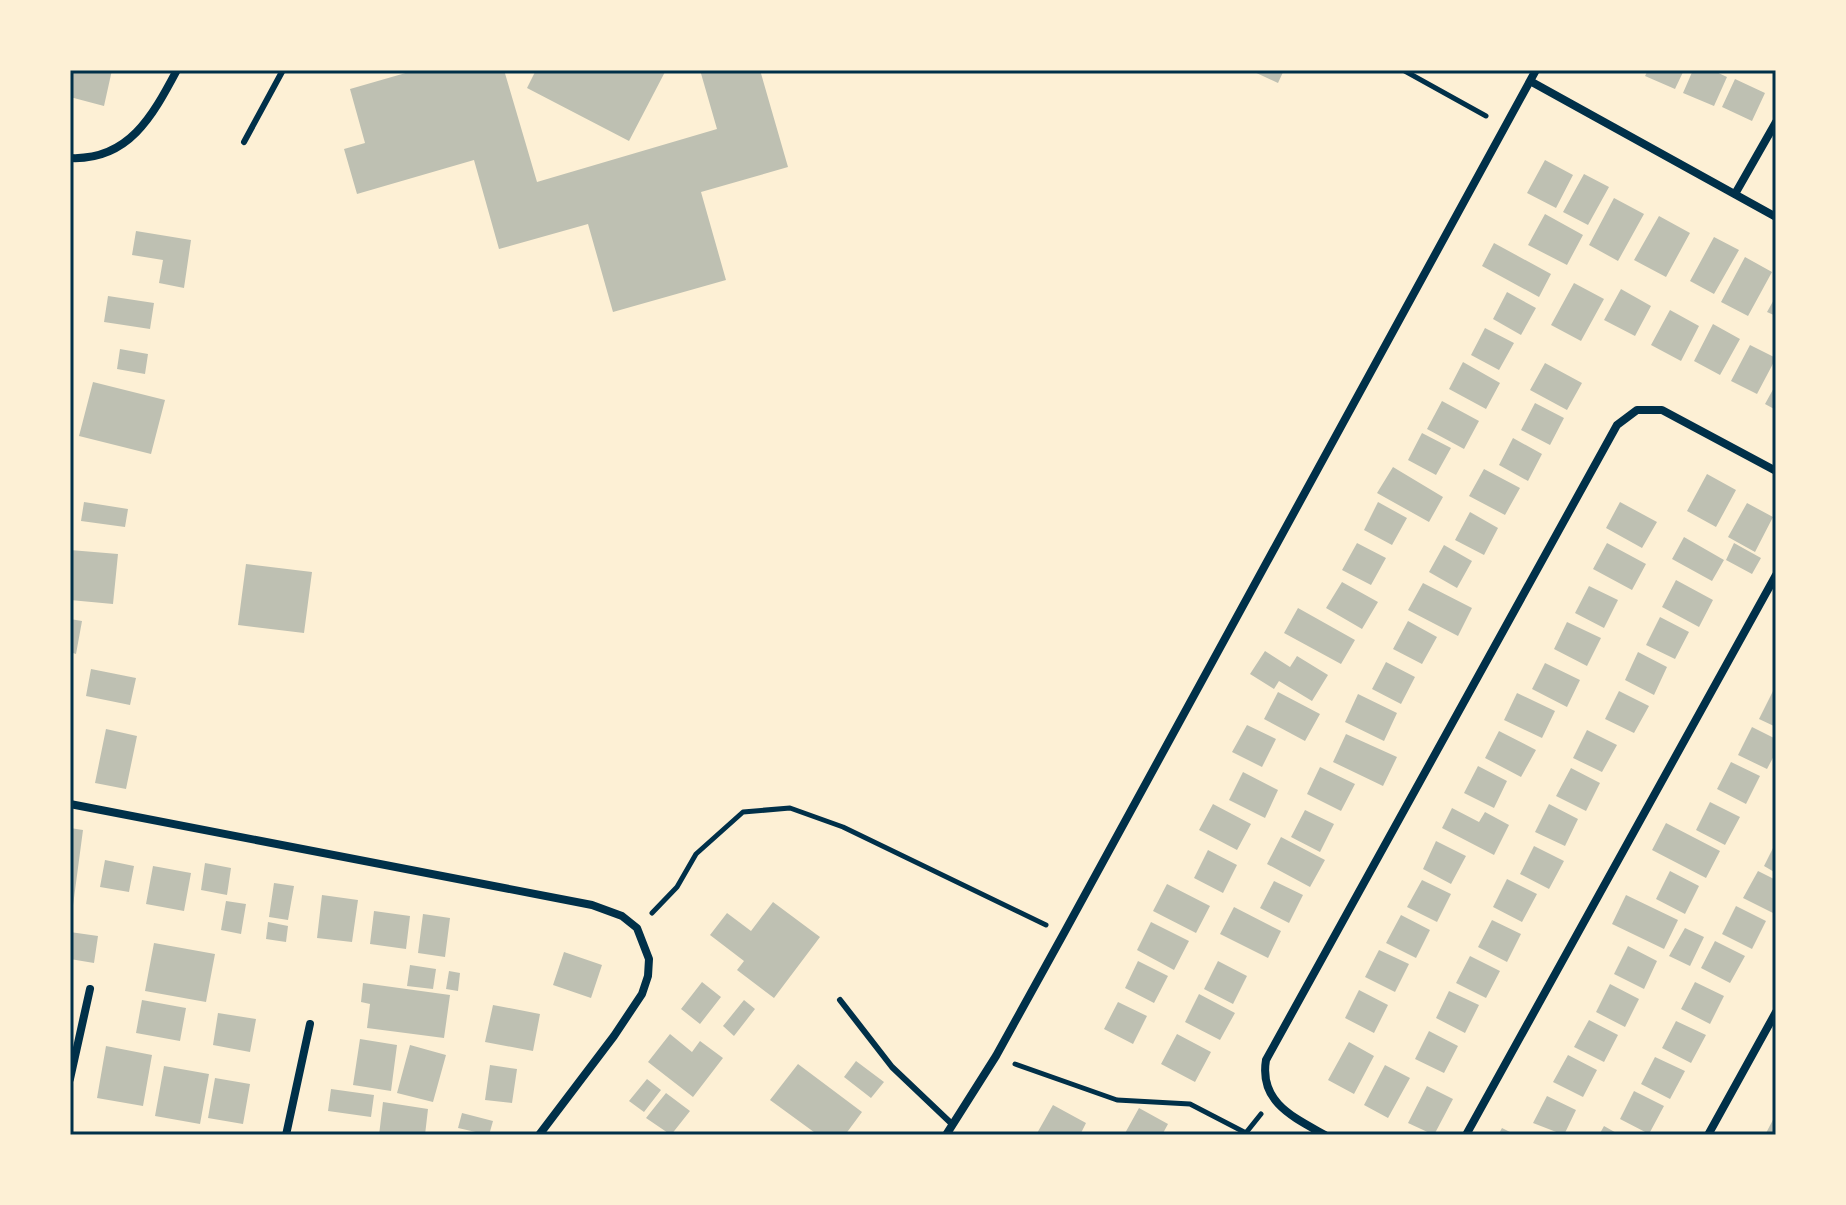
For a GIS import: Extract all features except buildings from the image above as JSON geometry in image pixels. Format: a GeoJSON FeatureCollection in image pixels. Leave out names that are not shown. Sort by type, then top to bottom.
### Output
{"type":"FeatureCollection","features":[{"type":"Feature","properties":{"kind":"street"},"geometry":{"type":"LineString","coordinates":[[70,158],[109,152],[131,140],[151,119],[177,70]]}},
{"type":"Feature","properties":{"kind":"street"},"geometry":{"type":"LineString","coordinates":[[946,1135],[996,1056],[1536,70]]}},
{"type":"Feature","properties":{"kind":"street"},"geometry":{"type":"LineString","coordinates":[[1530,81],[1776,217]]}},
{"type":"Feature","properties":{"kind":"street"},"geometry":{"type":"LineString","coordinates":[[1735,194],[1776,122]]}},
{"type":"Feature","properties":{"kind":"street"},"geometry":{"type":"LineString","coordinates":[[1325,1135],[1284,1112],[1272,1099],[1266,1084],[1266,1060],[1617,425],[1637,410],[1662,410],[1776,471]]}},
{"type":"Feature","properties":{"kind":"street"},"geometry":{"type":"LineString","coordinates":[[1466,1135],[1776,575]]}},
{"type":"Feature","properties":{"kind":"street"},"geometry":{"type":"LineString","coordinates":[[70,804],[592,905],[622,916],[637,928],[649,959],[642,994],[539,1135]]}},
{"type":"Feature","properties":{"kind":"street"},"geometry":{"type":"LineString","coordinates":[[70,1079],[90,989]]}},
{"type":"Feature","properties":{"kind":"street"},"geometry":{"type":"LineString","coordinates":[[1708,1135],[1776,1012]]}},
{"type":"Feature","properties":{"kind":"street"},"geometry":{"type":"LineString","coordinates":[[286,1135],[310,1024]]}},
{"type":"Feature","properties":{"kind":"lane"},"geometry":{"type":"LineString","coordinates":[[244,142],[283,70]]}},
{"type":"Feature","properties":{"kind":"lane"},"geometry":{"type":"LineString","coordinates":[[840,1000],[892,1067],[953,1125]]}},
{"type":"Feature","properties":{"kind":"path"},"geometry":{"type":"LineString","coordinates":[[1403,70],[1505,127]]}},
{"type":"Feature","properties":{"kind":"path"},"geometry":{"type":"LineString","coordinates":[[637,928],[677,887],[696,854],[743,812],[790,808],[843,827],[1064,933]]}},
{"type":"Feature","properties":{"kind":"path"},"geometry":{"type":"LineString","coordinates":[[996,1056],[1117,1100],[1190,1104],[1246,1133]]}}]}
